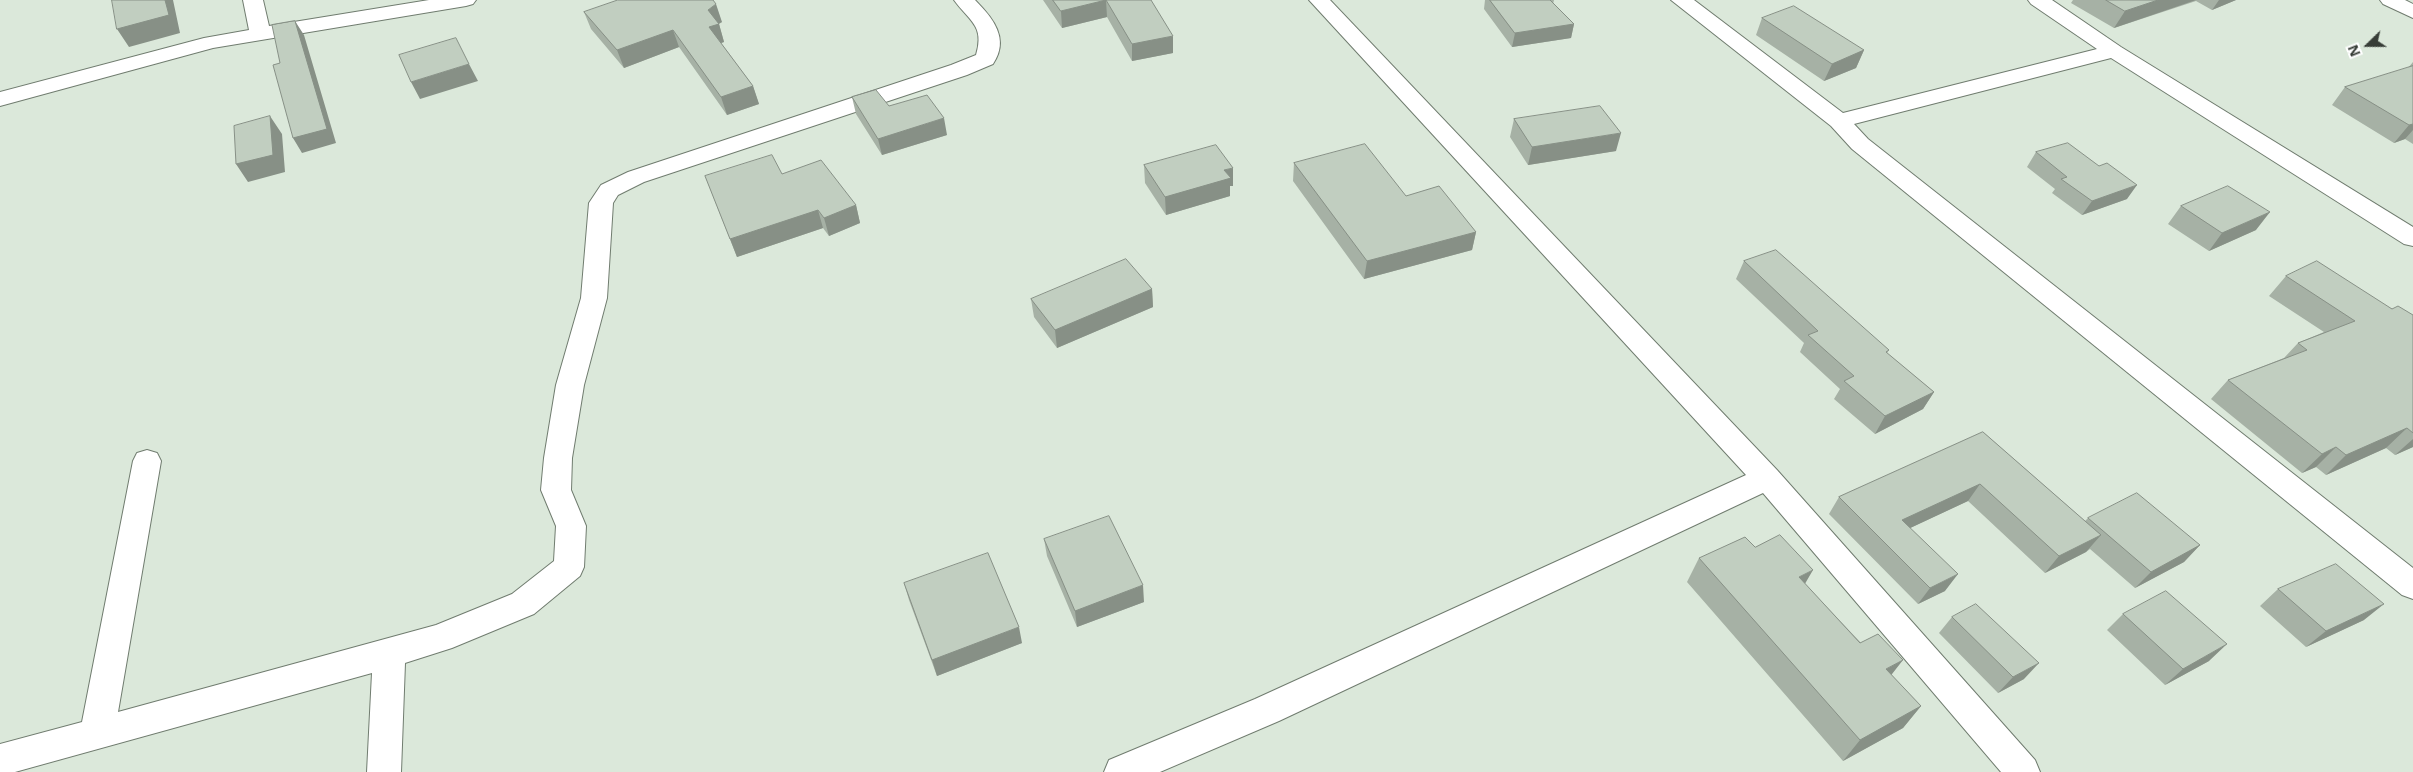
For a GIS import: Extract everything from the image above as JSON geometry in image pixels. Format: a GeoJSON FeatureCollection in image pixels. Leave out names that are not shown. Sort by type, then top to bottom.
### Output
{"type":"FeatureCollection","features":[{"type":"Feature","properties":{"kind":"street"},"geometry":{"type":"LineString","coordinates":[[253,0],[260,34]]}},
{"type":"Feature","properties":{"kind":"street"},"geometry":{"type":"LineString","coordinates":[[0,100],[146,58],[210,42],[466,0]]}},
{"type":"Feature","properties":{"kind":"street"},"geometry":{"type":"LineString","coordinates":[[0,760],[389,654],[441,638],[522,604],[569,567],[571,526],[556,490],[558,458],[570,385],[594,298],[601,203],[609,190],[636,177],[959,70],[985,59],[992,42],[991,36],[986,24],[964,0]]}},
{"type":"Feature","properties":{"kind":"street"},"geometry":{"type":"LineString","coordinates":[[1319,0],[1767,478],[2023,772]]}},
{"type":"Feature","properties":{"kind":"street"},"geometry":{"type":"LineString","coordinates":[[1681,0],[1839,121],[1860,144],[2413,586]]}},
{"type":"Feature","properties":{"kind":"street"},"geometry":{"type":"LineString","coordinates":[[2038,0],[2114,51],[2413,238]]}},
{"type":"Feature","properties":{"kind":"street"},"geometry":{"type":"LineString","coordinates":[[2390,0],[2413,12]]}},
{"type":"Feature","properties":{"kind":"street"},"geometry":{"type":"LineString","coordinates":[[1839,121],[2114,51]]}},
{"type":"Feature","properties":{"kind":"street"},"geometry":{"type":"LineString","coordinates":[[96,733],[147,461]]}},
{"type":"Feature","properties":{"kind":"street"},"geometry":{"type":"LineString","coordinates":[[1121,772],[1267,710],[1767,478]]}},
{"type":"Feature","properties":{"kind":"street"},"geometry":{"type":"LineString","coordinates":[[384,772],[389,654]]}},
{"type":"Feature","properties":{"kind":"building"},"geometry":{"type":"Polygon","coordinates":[[[112,0],[165,0],[169,15],[117,29],[112,0]]]}},
{"type":"Feature","properties":{"kind":"building"},"geometry":{"type":"Polygon","coordinates":[[[618,0],[713,0],[716,4],[708,10],[719,24],[709,27],[753,86],[721,97],[673,30],[617,50],[584,12],[618,0]]]}},
{"type":"Feature","properties":{"kind":"building"},"geometry":{"type":"Polygon","coordinates":[[[1053,0],[1106,0],[1061,11],[1053,0]]]}},
{"type":"Feature","properties":{"kind":"building"},"geometry":{"type":"Polygon","coordinates":[[[1106,0],[1151,0],[1173,36],[1132,44],[1106,0]]]}},
{"type":"Feature","properties":{"kind":"building"},"geometry":{"type":"Polygon","coordinates":[[[1490,0],[1550,0],[1574,24],[1515,33],[1490,0]]]}},
{"type":"Feature","properties":{"kind":"building"},"geometry":{"type":"Polygon","coordinates":[[[2106,0],[2158,0],[2125,11],[2106,0]]]}},
{"type":"Feature","properties":{"kind":"building"},"geometry":{"type":"Polygon","coordinates":[[[1794,6],[1864,50],[1832,64],[1762,18],[1794,6]]]}},
{"type":"Feature","properties":{"kind":"building"},"geometry":{"type":"Polygon","coordinates":[[[295,21],[327,129],[293,138],[273,65],[280,63],[272,25],[295,21]]]}},
{"type":"Feature","properties":{"kind":"building"},"geometry":{"type":"Polygon","coordinates":[[[456,38],[469,64],[411,82],[399,55],[456,38]]]}},
{"type":"Feature","properties":{"kind":"building"},"geometry":{"type":"Polygon","coordinates":[[[2413,66],[2413,124],[2409,125],[2345,87],[2413,66]]]}},
{"type":"Feature","properties":{"kind":"building"},"geometry":{"type":"Polygon","coordinates":[[[876,90],[889,106],[927,95],[944,118],[878,139],[852,97],[876,90]]]}},
{"type":"Feature","properties":{"kind":"building"},"geometry":{"type":"Polygon","coordinates":[[[1600,106],[1621,133],[1532,147],[1514,119],[1600,106]]]}},
{"type":"Feature","properties":{"kind":"building"},"geometry":{"type":"Polygon","coordinates":[[[270,116],[273,155],[236,164],[234,126],[270,116]]]}},
{"type":"Feature","properties":{"kind":"building"},"geometry":{"type":"Polygon","coordinates":[[[2068,143],[2099,166],[2107,163],[2137,185],[2092,201],[2061,179],[2067,177],[2036,152],[2068,143]]]}},
{"type":"Feature","properties":{"kind":"building"},"geometry":{"type":"Polygon","coordinates":[[[1365,144],[1406,196],[1439,186],[1476,232],[1367,261],[1294,163],[1365,144]]]}},
{"type":"Feature","properties":{"kind":"building"},"geometry":{"type":"Polygon","coordinates":[[[1216,145],[1233,168],[1224,170],[1231,178],[1165,197],[1144,165],[1216,145]]]}},
{"type":"Feature","properties":{"kind":"building"},"geometry":{"type":"Polygon","coordinates":[[[772,155],[782,174],[821,160],[856,205],[824,218],[818,210],[730,239],[705,176],[772,155]]]}},
{"type":"Feature","properties":{"kind":"building"},"geometry":{"type":"Polygon","coordinates":[[[2228,186],[2270,212],[2222,233],[2181,206],[2228,186]]]}},
{"type":"Feature","properties":{"kind":"building"},"geometry":{"type":"Polygon","coordinates":[[[1776,250],[1889,350],[1886,352],[1934,392],[1885,416],[1844,381],[1854,376],[1808,335],[1818,331],[1744,261],[1776,250]]]}},
{"type":"Feature","properties":{"kind":"building"},"geometry":{"type":"Polygon","coordinates":[[[1126,259],[1152,289],[1055,330],[1031,299],[1126,259]]]}},
{"type":"Feature","properties":{"kind":"building"},"geometry":{"type":"Polygon","coordinates":[[[2317,261],[2392,309],[2398,306],[2413,315],[2413,433],[2407,428],[2346,455],[2336,447],[2322,454],[2228,380],[2307,350],[2298,343],[2355,321],[2286,276],[2317,261]]]}},
{"type":"Feature","properties":{"kind":"building"},"geometry":{"type":"Polygon","coordinates":[[[1983,432],[2101,535],[2059,556],[1980,484],[1902,520],[1958,574],[1930,588],[1839,497],[1983,432]]]}},
{"type":"Feature","properties":{"kind":"building"},"geometry":{"type":"Polygon","coordinates":[[[2137,493],[2200,545],[2151,572],[2088,518],[2137,493]]]}},
{"type":"Feature","properties":{"kind":"building"},"geometry":{"type":"Polygon","coordinates":[[[1109,516],[1143,585],[1075,611],[1044,539],[1109,516]]]}},
{"type":"Feature","properties":{"kind":"building"},"geometry":{"type":"Polygon","coordinates":[[[1780,535],[1813,570],[1799,577],[1860,643],[1878,634],[1903,660],[1886,669],[1921,706],[1860,740],[1699,558],[1745,537],[1755,547],[1780,535]]]}},
{"type":"Feature","properties":{"kind":"building"},"geometry":{"type":"Polygon","coordinates":[[[988,553],[1019,627],[932,660],[904,583],[988,553]]]}},
{"type":"Feature","properties":{"kind":"building"},"geometry":{"type":"Polygon","coordinates":[[[2336,564],[2384,604],[2326,631],[2278,589],[2336,564]]]}},
{"type":"Feature","properties":{"kind":"building"},"geometry":{"type":"Polygon","coordinates":[[[2166,591],[2227,644],[2183,669],[2123,614],[2166,591]]]}},
{"type":"Feature","properties":{"kind":"building"},"geometry":{"type":"Polygon","coordinates":[[[1976,604],[2039,663],[2013,677],[1952,617],[1976,604]]]}}]}
